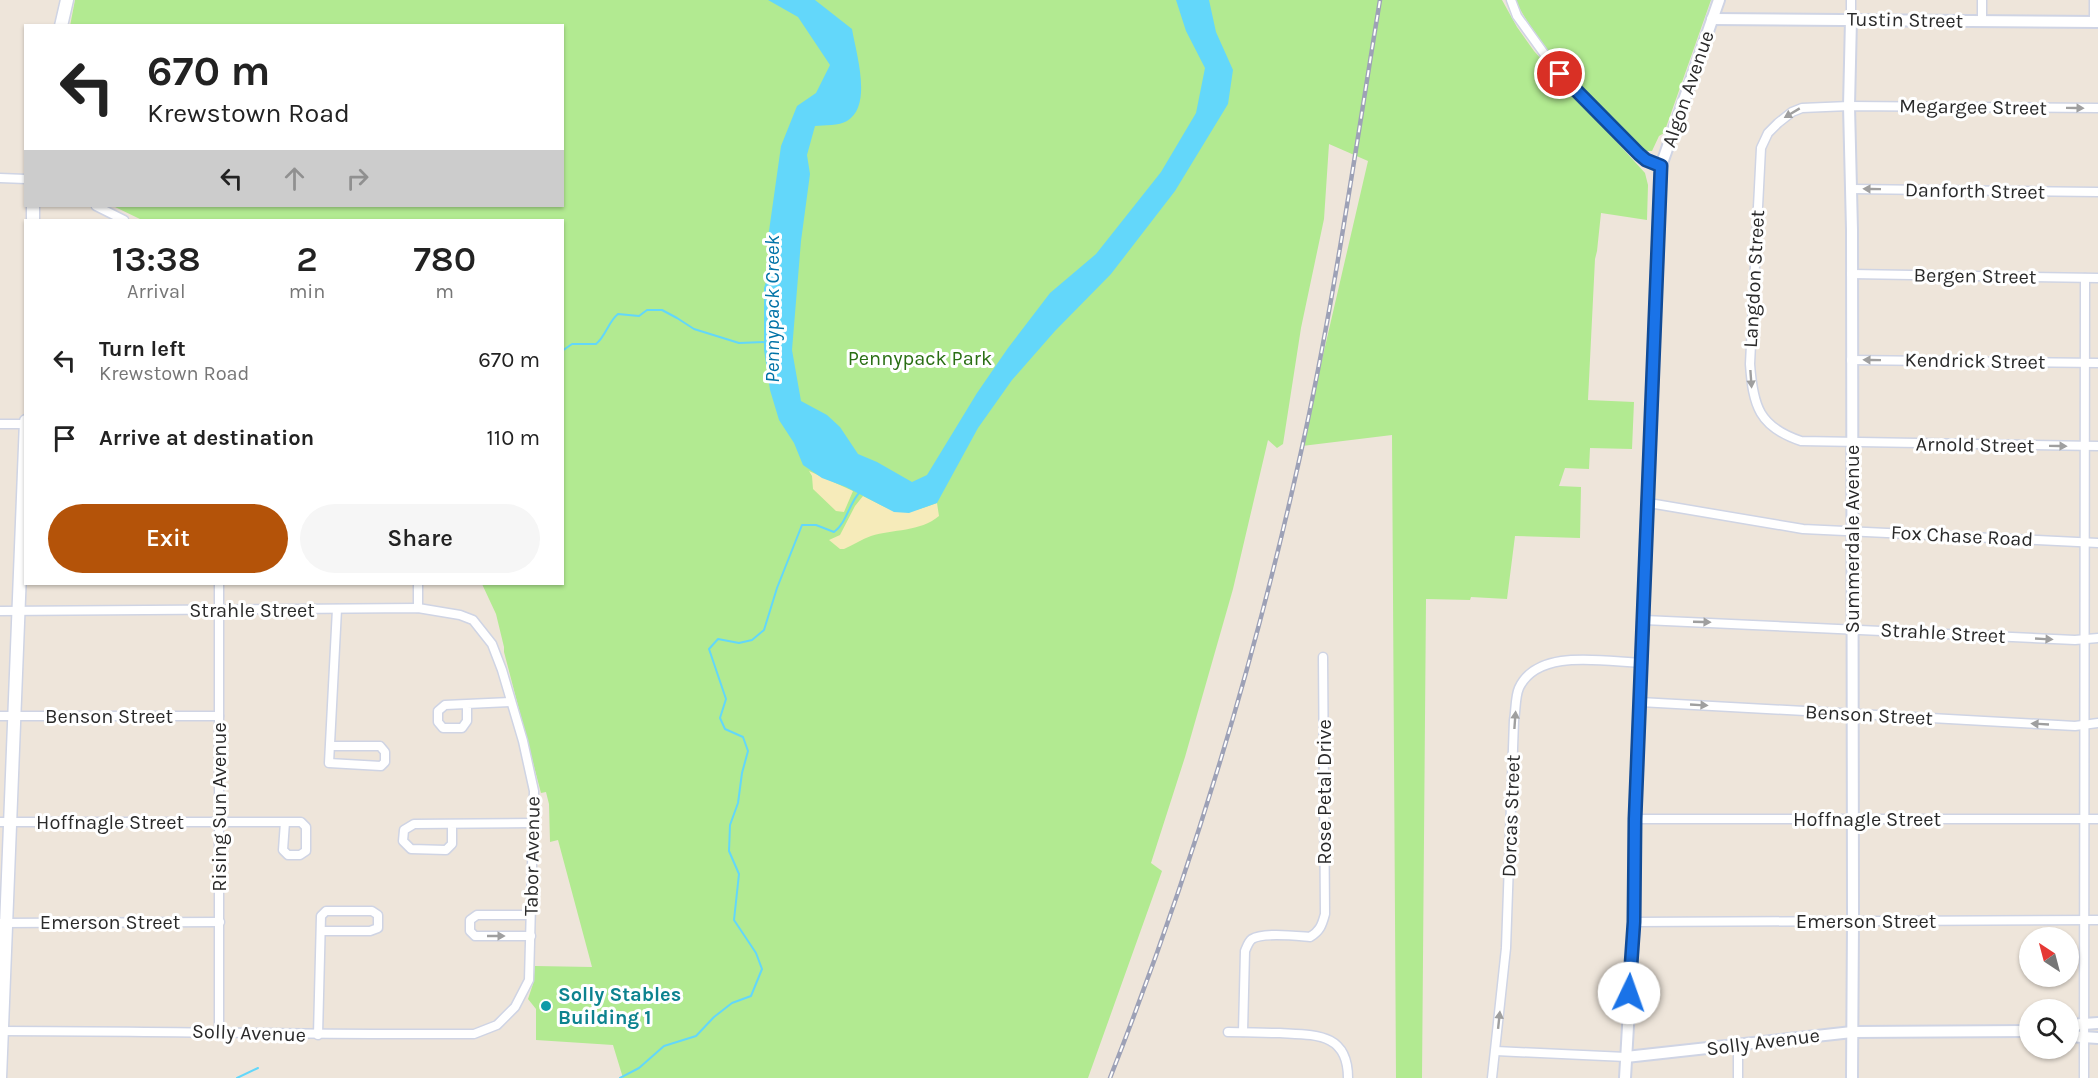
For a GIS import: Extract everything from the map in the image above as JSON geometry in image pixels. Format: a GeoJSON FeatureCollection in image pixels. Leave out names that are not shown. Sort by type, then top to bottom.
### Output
{"type":"FeatureCollection","features":[{"type":"Feature","properties":{"kind":"main road"},"geometry":{"type":"LineString","coordinates":[[61,24],[66,0]]}},
{"type":"Feature","properties":{"kind":"main road"},"geometry":{"type":"LineString","coordinates":[[0,1078],[6,822],[24,505]]}},
{"type":"Feature","properties":{"kind":"street"},"geometry":{"type":"LineString","coordinates":[[1510,0],[1517,16],[1548,59],[1580,95],[1646,160],[1661,166]]}},
{"type":"Feature","properties":{"kind":"street","name":"Algon Avenue"},"geometry":{"type":"LineString","coordinates":[[1626,1078],[1634,922],[1635,819],[1661,166],[1719,0]]}},
{"type":"Feature","properties":{"kind":"street","name":"Summerdale Avenue"},"geometry":{"type":"LineString","coordinates":[[1851,0],[1849,106],[1852,442],[1852,1078]]}},
{"type":"Feature","properties":{"kind":"street"},"geometry":{"type":"LineString","coordinates":[[1982,0],[1982,21]]}},
{"type":"Feature","properties":{"kind":"street"},"geometry":{"type":"LineString","coordinates":[[2094,0],[2096,22]]}},
{"type":"Feature","properties":{"kind":"street","name":"Tustin Street"},"geometry":{"type":"LineString","coordinates":[[1712,19],[2096,22]]}},
{"type":"Feature","properties":{"kind":"street","name":"Megargee Street"},"geometry":{"type":"LineString","coordinates":[[1849,106],[2098,108]]}},
{"type":"Feature","properties":{"kind":"street","name":"Langdon Street"},"geometry":{"type":"LineString","coordinates":[[1849,106],[1802,108],[1792,112],[1768,133],[1761,148],[1750,364],[1756,404],[1767,422],[1782,435],[1801,441],[1852,442]]}},
{"type":"Feature","properties":{"kind":"street"},"geometry":{"type":"LineString","coordinates":[[0,178],[24,179]]}},
{"type":"Feature","properties":{"kind":"street","name":"Danforth Street"},"geometry":{"type":"LineString","coordinates":[[1851,189],[2098,192]]}},
{"type":"Feature","properties":{"kind":"street"},"geometry":{"type":"LineString","coordinates":[[98,207],[122,219]]}},
{"type":"Feature","properties":{"kind":"street","name":"Bergen Street"},"geometry":{"type":"LineString","coordinates":[[1851,274],[2098,278]]}},
{"type":"Feature","properties":{"kind":"street"},"geometry":{"type":"LineString","coordinates":[[2084,1078],[2085,278]]}},
{"type":"Feature","properties":{"kind":"street","name":"Kendrick Street"},"geometry":{"type":"LineString","coordinates":[[1851,360],[2098,363]]}},
{"type":"Feature","properties":{"kind":"street"},"geometry":{"type":"LineString","coordinates":[[0,423],[24,423]]}},
{"type":"Feature","properties":{"kind":"street","name":"Arnold Street"},"geometry":{"type":"LineString","coordinates":[[1852,442],[2098,446]]}},
{"type":"Feature","properties":{"kind":"street","name":"Fox Chase Road"},"geometry":{"type":"LineString","coordinates":[[1649,503],[1803,529],[2098,543]]}},
{"type":"Feature","properties":{"kind":"street","name":"Rising Sun Avenue"},"geometry":{"type":"LineString","coordinates":[[219,585],[219,1031]]}},
{"type":"Feature","properties":{"kind":"street"},"geometry":{"type":"LineString","coordinates":[[418,585],[418,608]]}},
{"type":"Feature","properties":{"kind":"street","name":"Strahle Street"},"geometry":{"type":"LineString","coordinates":[[0,611],[418,608],[460,615],[472,620],[492,644]]}},
{"type":"Feature","properties":{"kind":"street"},"geometry":{"type":"LineString","coordinates":[[330,746],[380,746],[385,752],[385,762],[381,765],[329,764],[337,609]]}},
{"type":"Feature","properties":{"kind":"street","name":"Strahle Street"},"geometry":{"type":"LineString","coordinates":[[1644,620],[2084,640],[2098,638]]}},
{"type":"Feature","properties":{"kind":"street","name":"Tabor Avenue"},"geometry":{"type":"LineString","coordinates":[[492,644],[502,670],[534,791],[529,980],[515,1007],[496,1026]]}},
{"type":"Feature","properties":{"kind":"street","name":"Rose Petal Drive"},"geometry":{"type":"LineString","coordinates":[[1243,1032],[1247,944],[1252,939],[1262,936],[1310,937],[1322,927],[1325,914],[1323,657]]}},
{"type":"Feature","properties":{"kind":"street","name":"Dorcas Street"},"geometry":{"type":"LineString","coordinates":[[1492,1078],[1506,948],[1514,720],[1518,689],[1538,666],[1549,662],[1571,660],[1643,663]]}},
{"type":"Feature","properties":{"kind":"street"},"geometry":{"type":"LineString","coordinates":[[467,704],[510,702]]}},
{"type":"Feature","properties":{"kind":"street","name":"Benson Street"},"geometry":{"type":"LineString","coordinates":[[1640,702],[2084,725],[2098,723]]}},
{"type":"Feature","properties":{"kind":"street","name":"Benson Street"},"geometry":{"type":"LineString","coordinates":[[0,716],[219,716]]}},
{"type":"Feature","properties":{"kind":"street","name":"Hoffnagle Street"},"geometry":{"type":"LineString","coordinates":[[1635,819],[2098,819]]}},
{"type":"Feature","properties":{"kind":"street","name":"Hoffnagle Street"},"geometry":{"type":"LineString","coordinates":[[6,822],[285,822]]}},
{"type":"Feature","properties":{"kind":"street"},"geometry":{"type":"LineString","coordinates":[[452,824],[452,844],[446,850],[411,849],[403,841],[404,830],[414,824],[534,823]]}},
{"type":"Feature","properties":{"kind":"street"},"geometry":{"type":"LineString","coordinates":[[318,1035],[321,916],[326,910],[372,911],[378,915],[378,928],[370,931],[321,931]]}},
{"type":"Feature","properties":{"kind":"street"},"geometry":{"type":"LineString","coordinates":[[530,915],[477,915],[470,920],[470,931],[475,936],[531,936]]}},
{"type":"Feature","properties":{"kind":"street","name":"Emerson Street"},"geometry":{"type":"LineString","coordinates":[[1634,922],[2098,920]]}},
{"type":"Feature","properties":{"kind":"street","name":"Emerson Street"},"geometry":{"type":"LineString","coordinates":[[3,923],[220,922]]}},
{"type":"Feature","properties":{"kind":"street"},"geometry":{"type":"LineString","coordinates":[[2079,1024],[2098,1023]]}},
{"type":"Feature","properties":{"kind":"street","name":"Solly Avenue"},"geometry":{"type":"LineString","coordinates":[[1,1031],[219,1031],[318,1035],[474,1034],[496,1026]]}},
{"type":"Feature","properties":{"kind":"street","name":"Solly Avenue"},"geometry":{"type":"LineString","coordinates":[[1496,1051],[1626,1057],[1852,1032],[2019,1031]]}},
{"type":"Feature","properties":{"kind":"street"},"geometry":{"type":"LineString","coordinates":[[1228,1032],[1311,1034],[1326,1037],[1344,1054],[1348,1064],[1348,1078]]}},
{"type":"Feature","properties":{"kind":"street"},"geometry":{"type":"LineString","coordinates":[[2079,1037],[2098,1038]]}},
{"type":"Feature","properties":{"kind":"street"},"geometry":{"type":"LineString","coordinates":[[1738,1044],[1738,1078]]}},
{"type":"Feature","properties":{"kind":"green space","name":"Pennypack Park"},"geometry":{"type":"Polygon","coordinates":[[[75,0],[1502,0],[1534,51],[1645,173],[1648,185],[1647,220],[1601,213],[1595,259],[1588,400],[1634,402],[1632,449],[1590,448],[1589,469],[1565,468],[1559,486],[1581,487],[1580,538],[1515,536],[1507,599],[1471,597],[1470,600],[1426,599],[1422,1078],[1396,1078],[1392,435],[1302,446],[1368,161],[1329,144],[1324,219],[1301,328],[1283,444],[1277,448],[1268,440],[1233,589],[1185,757],[1151,863],[1162,871],[1088,1078],[623,1078],[613,1045],[536,1040],[536,1009],[528,999],[535,966],[592,967],[558,840],[550,842],[549,804],[546,792],[541,793],[496,614],[482,585],[564,585],[564,219],[140,219],[115,207],[564,207],[564,24],[70,24],[75,0]]]}},
{"type":"Feature","properties":{"kind":"green space"},"geometry":{"type":"Polygon","coordinates":[[[1515,0],[1711,0],[1664,133],[1659,136],[1652,151],[1644,151],[1631,140],[1568,74],[1526,20],[1515,0]]]}},
{"type":"Feature","properties":{"kind":"sand"},"geometry":{"type":"Polygon","coordinates":[[[809,471],[853,491],[844,512],[836,511],[813,489],[812,476],[809,471]]]}},
{"type":"Feature","properties":{"kind":"sand"},"geometry":{"type":"Polygon","coordinates":[[[863,496],[899,512],[937,503],[939,516],[915,528],[871,536],[840,549],[829,540],[840,535],[855,506],[863,496]]]}},
{"type":"Feature","properties":{"kind":"water","name":"Pennypack Creek"},"geometry":{"type":"Polygon","coordinates":[[[768,0],[815,0],[852,29],[861,78],[859,104],[855,114],[844,123],[815,126],[807,155],[810,174],[801,241],[792,350],[801,401],[827,415],[840,427],[858,454],[912,482],[927,475],[977,393],[1050,293],[1096,254],[1161,172],[1196,113],[1205,68],[1186,31],[1176,0],[1209,0],[1216,32],[1233,70],[1228,104],[1175,191],[1111,274],[1055,331],[1012,380],[978,428],[937,503],[909,513],[894,512],[846,487],[822,478],[803,465],[794,443],[779,420],[770,390],[764,350],[764,288],[767,279],[769,231],[781,146],[797,106],[816,93],[830,65],[798,17],[768,0]]]}},
{"type":"Feature","properties":{"kind":"waterway","name":"Pennypack Creek"},"geometry":{"type":"LineString","coordinates":[[564,350],[572,344],[596,344],[618,314],[639,316],[647,310],[662,310],[694,329],[739,343],[766,342]]}},
{"type":"Feature","properties":{"kind":"waterway"},"geometry":{"type":"LineString","coordinates":[[620,1078],[639,1068],[664,1046],[696,1036],[714,1017],[732,1003],[751,996],[762,969],[756,953],[734,920],[739,874],[729,851],[730,825],[738,803],[748,751],[743,737],[725,729],[720,718],[726,699],[709,649],[718,639],[739,643],[752,640],[764,630],[777,588],[802,525],[816,525],[834,532],[842,524],[859,493]]}},
{"type":"Feature","properties":{"kind":"waterway"},"geometry":{"type":"LineString","coordinates":[[237,1078],[258,1068]]}},
{"type":"Feature","properties":{"kind":"railway"},"geometry":{"type":"LineString","coordinates":[[1110,1078],[1167,924],[1218,769],[1283,532],[1324,340],[1380,0]]}},
{"type":"Feature","properties":{"kind":"place","name":"Solly Stables Building 1"},"geometry":{"type":"Point","coordinates":[546,1006]}},
{"type":"Feature","properties":{"kind":"route"},"geometry":{"type":"LineString","coordinates":[[1560,74],[1626,143],[1646,160],[1661,166],[1635,819],[1634,922],[1629,993]]}}]}
